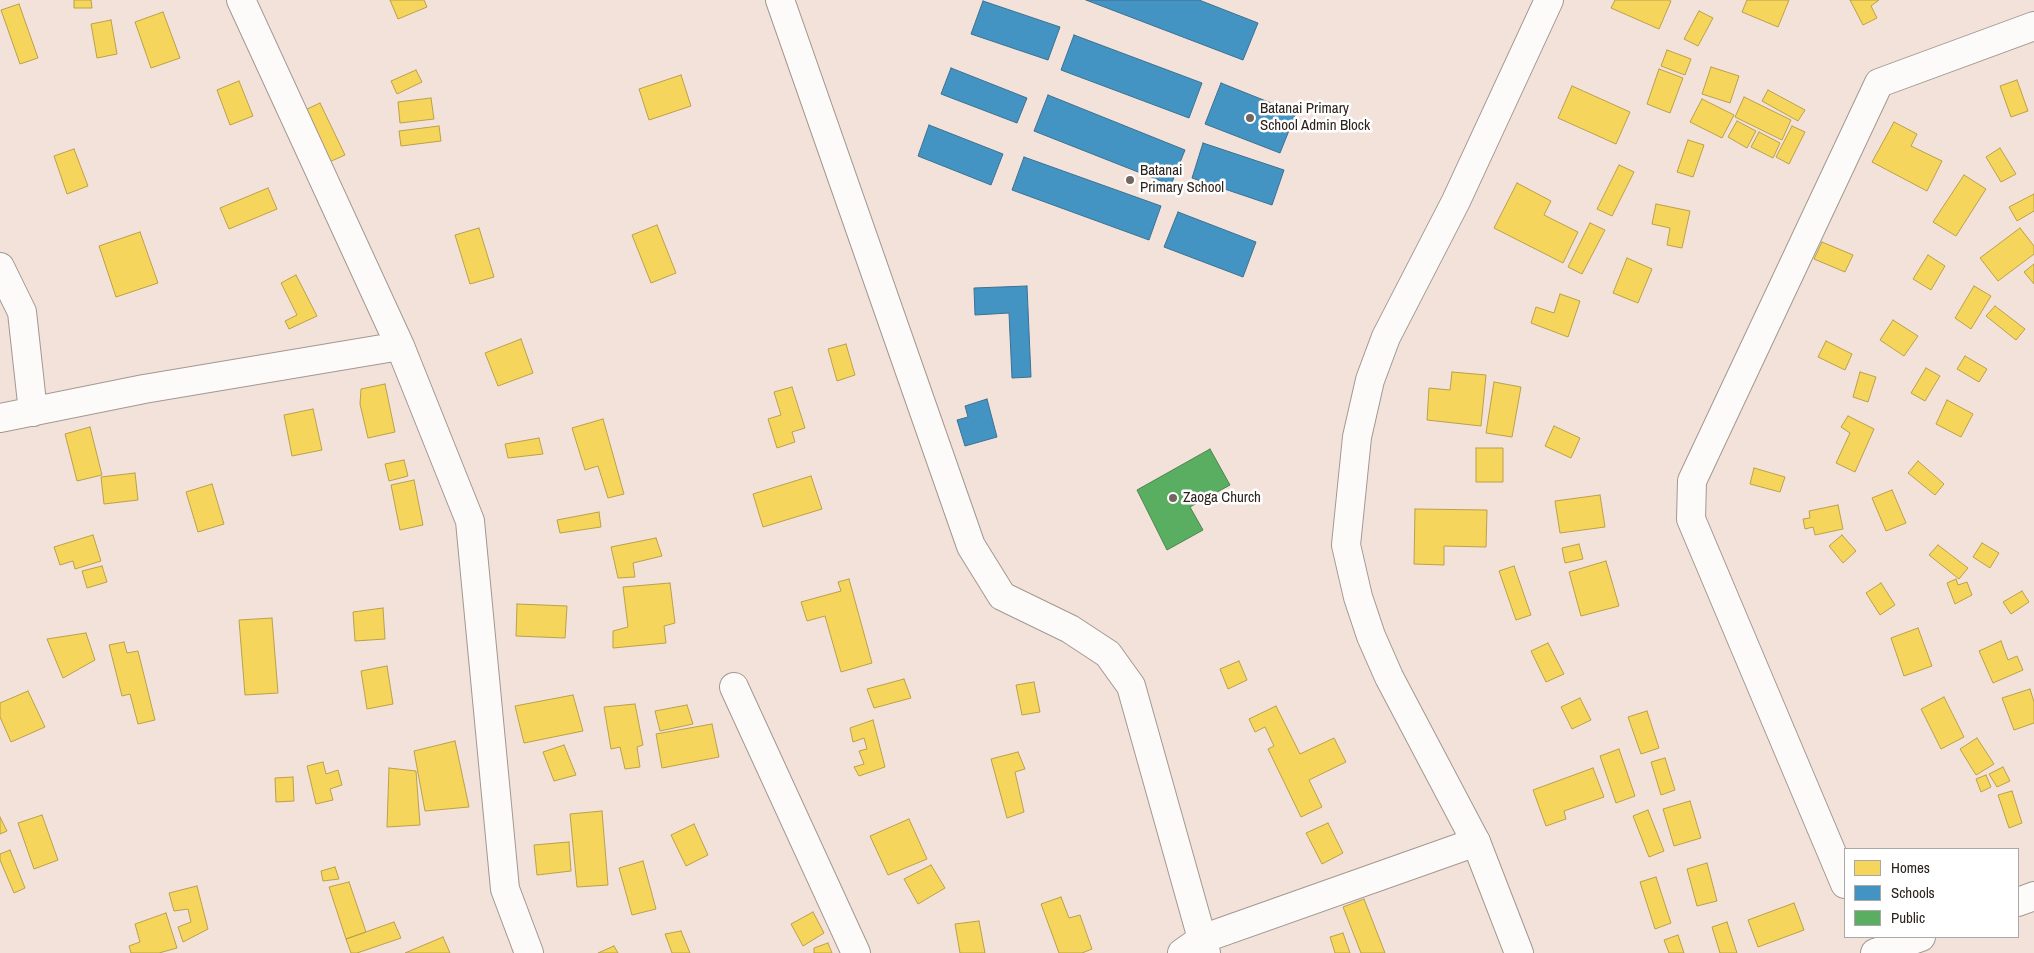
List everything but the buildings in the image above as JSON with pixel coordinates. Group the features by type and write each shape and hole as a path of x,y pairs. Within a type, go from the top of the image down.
{"street":[{"path":"242,0 400,346 470,520 505,889 529,953"},
{"path":"780,0 971,546 1002,596 1070,629 1108,654 1131,686 1197,948 1476,842"},
{"path":"1519,953 1476,842 1389,677 1371,636 1358,597 1346,545 1357,437 1370,380 1386,337 1456,201 1549,0"},
{"path":"1844,882 1691,519 1692,481 1879,83 2034,26"},
{"path":"0,267 22,312 33,412"},
{"path":"0,418 144,389 400,346"},
{"path":"734,687 856,953"},
{"path":"2019,902 2034,896"},
{"path":"1868,938 1875,953 1918,938"}],"place":[{"name":"Batanai Primary School Admin Block","path":"1250,118"},
{"name":"Batanai Primary School","path":"1130,180"},
{"name":"Zaoga Church","path":"1173,498"}]}
